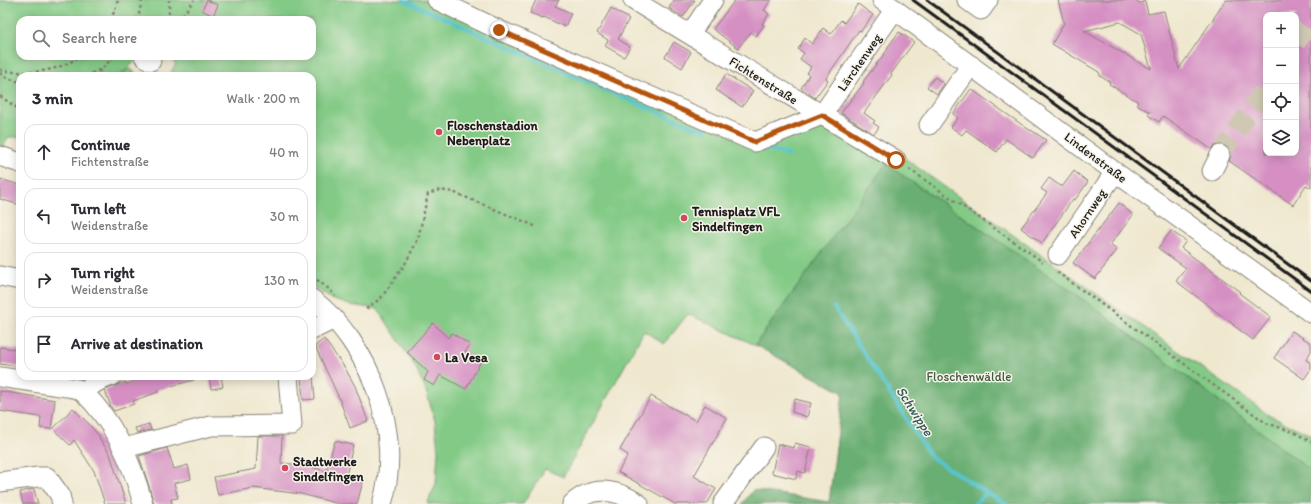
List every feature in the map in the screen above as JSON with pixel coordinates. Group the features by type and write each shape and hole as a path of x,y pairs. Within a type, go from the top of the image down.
{"street":[{"path":"437,0 499,30 755,142 822,115"},
{"name":"Fichtenstraße","path":"633,0 896,160"},
{"path":"690,34 713,0"},
{"path":"967,0 981,10 988,0"},
{"name":"Lärchenweg","path":"822,115 889,5"},
{"name":"Lindenstraße","path":"889,5 1115,172 1311,313"},
{"path":"929,125 971,65"},
{"path":"0,156 16,162"},
{"name":"Ahornweg","path":"1052,263 1115,172"},
{"path":"0,276 16,279"},
{"path":"316,303 334,319 355,346 368,369 377,392 383,413 389,454 386,494 382,504"},
{"path":"316,328 334,319"},
{"path":"0,377 16,379"},
{"path":"20,380 78,389 96,404 124,448 131,464 143,504"},
{"path":"84,393 89,386 100,380"},
{"path":"124,448 211,426 292,425 288,380"},
{"path":"723,504 764,446"},
{"path":"0,482 47,477 60,496 62,504"},
{"path":"572,504 580,497 594,491 612,491 639,504"}],"path":[{"path":"112,16 118,0"},
{"path":"138,16 142,0"},
{"path":"169,0 169,16"},
{"path":"182,16 194,0"},
{"path":"33,72 55,68 72,60"},
{"path":"98,72 110,60"},
{"path":"94,72 103,68"},
{"path":"0,72 16,73"},
{"path":"0,72 16,80"},
{"path":"0,96 16,107"},
{"path":"896,160 1052,263 1266,423 1294,432 1311,442"},
{"path":"366,309 381,298 405,264 418,239 428,194 440,190 453,192 535,226"}],"green space":[{"path":"0,0 429,0 753,145 823,120 889,147 1270,416 1311,435 1311,471 1077,295 886,165 755,345 688,314 664,344 644,331 563,477 545,469 523,504 427,504 436,484 438,451 435,421 426,391 415,366 378,309 350,305 333,300 316,289 316,72 171,72 176,63 171,60 316,60 316,16 16,16 16,60 135,60 129,67 134,72 125,72 128,69 124,72 16,72 16,137 8,137 3,148 0,147"},
{"name":"Floschenwäldle","path":"886,164 1077,295 1311,471 1311,504 742,504 753,490 829,502 843,393 755,345"}],"building":[{"path":"207,0 218,5 213,16 202,10"},
{"path":"536,0 559,0 555,6 571,13 565,27 544,17 543,18 530,13"},
{"path":"674,0 695,0 683,17 669,8"},
{"path":"735,0 771,0 764,10 769,14 762,24 764,25 756,36 751,32 738,48 713,29"},
{"path":"1058,0 1135,0 1140,3 1145,1 1148,14 1164,11 1179,69 1226,0 1311,0 1311,188 1306,185 1293,205 1229,161 1231,154 1225,145 1219,144 1211,149 1163,116 1159,122 1148,115 1150,112 1138,105 1137,101 1109,84 1110,82 1100,76 1099,72 1052,44 1064,23","holes":["1120,22 1141,34 1151,69 1084,31"]},
{"path":"858,4 873,15 861,31 859,30 826,78 828,80 815,98 801,88 809,75 807,73 811,67 800,59 804,53 798,49 805,38 812,44 823,28 831,34 841,20 844,23"},
{"path":"611,8 629,19 618,39 630,47 624,57 605,46 608,40 597,33"},
{"path":"899,32 914,42 864,113 875,121 873,123 879,127 874,134 841,113 864,83 863,82"},
{"path":"674,42 691,52 682,68 665,57"},
{"path":"726,74 753,91 742,107 716,90"},
{"path":"935,77 944,84 937,94 927,87"},
{"path":"971,89 1046,140 1033,158 1006,139 997,152 966,130 962,135 951,127 958,118 953,114"},
{"path":"1074,171 1088,182 1075,200 1073,199 1042,243 1021,228 1047,193 1041,189 1049,178 1062,187"},
{"path":"0,179 16,184 16,204 0,199"},
{"path":"1119,203 1133,215 1110,245 1117,250 1095,279 1073,263"},
{"path":"1171,231 1186,241 1181,248 1271,317 1253,340 1176,281 1186,268 1158,248"},
{"name":"La Vesa","path":"433,323 448,338 452,333 470,345 465,352 481,361 466,389 440,375 434,386 424,380 428,372 407,352"},
{"path":"1292,331 1311,343 1311,351 1306,360 1311,363 1311,369 1304,379 1274,358"},
{"path":"324,339 345,368 355,386 368,421 350,428 339,398 316,345"},
{"path":"0,347 16,349 16,366 0,364"},
{"path":"136,380 194,380 157,390 158,392 133,401 134,404 114,411 105,390 125,382 126,384"},
{"path":"210,380 222,380 223,387 211,389"},
{"path":"301,380 313,380 315,399 303,400"},
{"path":"0,391 55,400 51,429 40,428 41,417 0,411"},
{"path":"651,396 696,421 705,405 727,418 694,476 716,489 707,504 675,504 618,472 628,455 620,450"},
{"path":"795,399 811,403 807,417 792,412"},
{"path":"73,408 100,437 99,438 110,454 126,504 105,504 94,471 74,440 70,445 53,429"},
{"path":"149,424 151,430 137,433 135,428"},
{"name":"Stadtwerke Sindelfingen","path":"258,436 282,436 281,463 303,465 326,471 335,441 353,445 346,476 363,481 357,504 339,504 301,494 253,488 218,495 214,477 256,469"},
{"path":"795,443 811,447 805,473 798,471 796,479 772,473 778,444 794,448"},
{"path":"167,448 174,469 188,465 191,479 174,483 178,498 171,499 172,504 154,504 139,456"},
{"path":"34,489 38,504 23,504 20,492"}],"waterway":[{"name":"Schwippe","path":"404,0 603,89 694,127 706,130"},
{"name":"Schwippe","path":"761,147 789,155"},
{"name":"Schwippe","path":"834,307 931,457 987,493 974,504"},
{"path":"987,493 1006,504"}],"tunnel":[{"path":"1299,38 1311,20"},
{"path":"1220,155 1263,91"}],"railway":[{"path":"913,0 1311,291"},
{"path":"927,0 1311,281"}],"place":[{"name":"Floschenstadion Nebenplatz","path":"439,132"},
{"name":"Tennisplatz VFL Sindelfingen","path":"684,218"},
{"name":"La Vesa","path":"437,357"},
{"name":"Stadtwerke Sindelfingen","path":"285,468"}],"route":[{"path":"499,30 755,142 822,115 896,160"}]}
